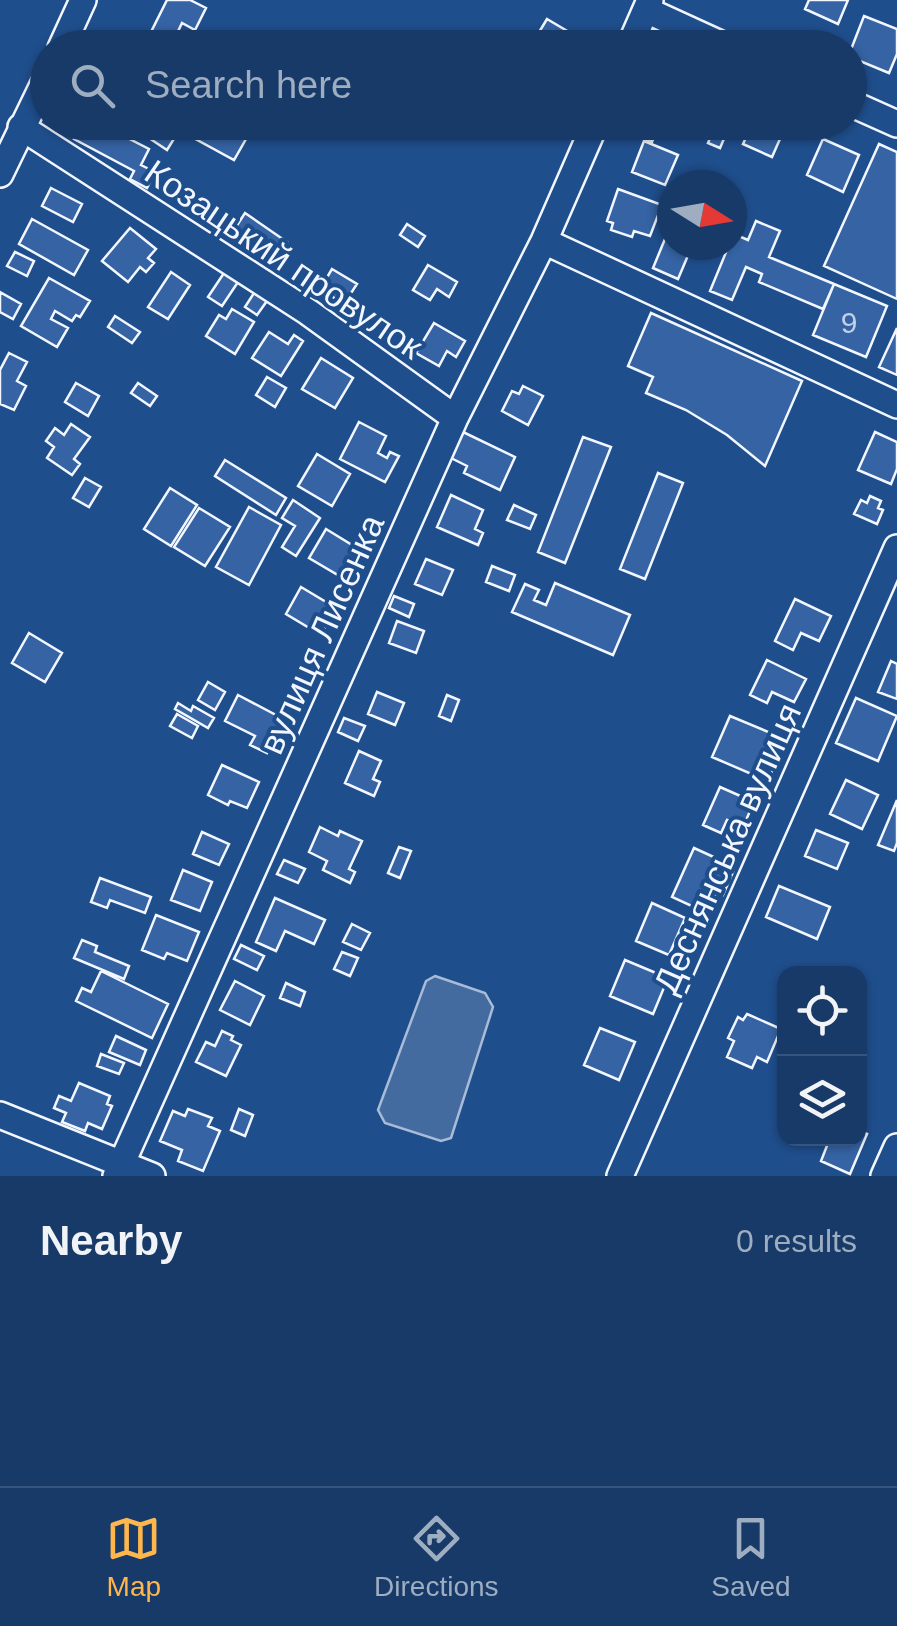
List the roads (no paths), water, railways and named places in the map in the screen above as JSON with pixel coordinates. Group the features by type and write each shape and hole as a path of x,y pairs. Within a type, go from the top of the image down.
{"street":[{"path":"69,30 83,0"},
{"path":"637,30 648,5 695,30"},
{"path":"0,174 30,110"},
{"path":"867,111 897,124"},
{"name":"Козацький провулок","path":"21,128 30,134"},
{"name":"Козацький провулок","path":"40,140 308,312 455,418"},
{"name":"вулиця Лисенка","path":"118,1170 455,418 544,240 588,140"},
{"path":"544,240 897,405"},
{"name":"Деснянська вулиця","path":"620,1176 897,548"},
{"path":"0,1115 118,1170 152,1176"},
{"path":"884,1176 897,1147"}],"water":[{"path":"435,976 485,993 493,1007 451,1138 441,1141 385,1123 378,1110 426,981"}]}
